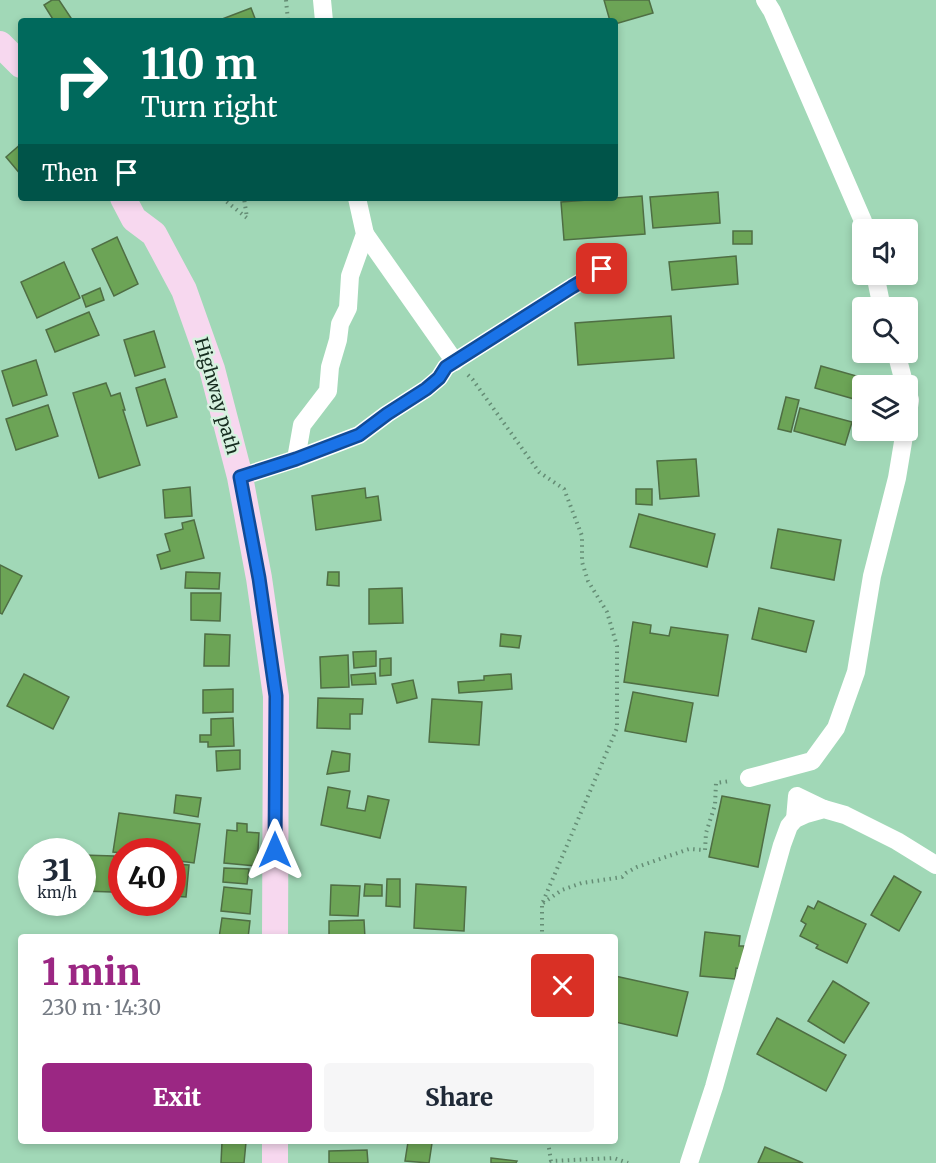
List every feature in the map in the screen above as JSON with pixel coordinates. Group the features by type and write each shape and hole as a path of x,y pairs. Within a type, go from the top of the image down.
{"street":[{"path":"322,0 324,18"},
{"path":"765,0 772,11 863,219"},
{"path":"0,44 18,62"},
{"name":"Highway path","path":"125,201 134,219 154,234 184,291 212,369 240,477 259,578 276,696 275,934"},
{"path":"358,201 365,234 454,362"},
{"path":"296,459 302,425 328,391 330,367 340,324 348,308 350,276 365,234"},
{"path":"240,477 359,435 426,389 439,378 446,367 617,261"},
{"path":"749,778 812,761 836,728 856,672 872,576 897,478 903,441"},
{"path":"689,1163 714,1087 782,845 789,826 795,819 797,796 824,809 845,815 887,836 936,865"},
{"path":"274,1163 275,1144"}],"path":[{"path":"286,0 288,18"},
{"path":"226,201 247,218 244,201"},
{"path":"454,362 473,380 539,472 564,489 582,536 582,562 588,581 607,612 617,646 617,728 542,904 542,934"},
{"path":"542,904 562,890 582,883 622,878 637,867 689,849 705,850 706,833 715,805 716,783 749,778"},
{"path":"548,1144 551,1161 614,1158 628,1163"}],"building":[{"path":"52,0 59,0 71,18 52,18 44,5"},
{"path":"604,0 649,0 653,13 618,23 618,18 609,18"},
{"path":"251,8 255,18 225,18"},
{"path":"18,147 18,171 6,157"},
{"path":"718,192 720,223 653,228 650,197"},
{"path":"642,196 645,234 564,240 561,202 618,201 618,198"},
{"path":"733,231 752,231 752,244 733,244"},
{"path":"117,237 138,284 114,296 92,249"},
{"path":"736,256 738,284 672,290 669,262"},
{"path":"64,262 80,298 37,318 21,282"},
{"path":"100,288 104,300 86,307 82,296"},
{"path":"89,312 99,335 55,352 46,330"},
{"path":"671,316 674,358 578,365 575,323"},
{"path":"154,331 165,367 135,376 124,340"},
{"path":"36,360 47,395 13,406 2,371"},
{"path":"821,366 853,375 852,398 815,388"},
{"path":"165,379 177,417 147,426 136,388"},
{"path":"106,383 111,396 120,393 140,465 99,478 73,393"},
{"path":"786,397 799,400 791,432 778,429"},
{"path":"48,405 58,436 16,450 6,419"},
{"path":"800,408 852,422 845,445 794,431"},
{"path":"696,459 699,496 660,499 657,461"},
{"path":"190,487 192,516 165,518 163,490"},
{"path":"365,488 366,498 378,496 381,520 316,530 312,496"},
{"path":"636,489 652,489 652,505 636,504"},
{"path":"639,514 715,534 707,567 630,547"},
{"path":"194,520 204,558 161,569 157,555 170,551 165,534 183,529 182,523"},
{"path":"778,529 841,540 834,580 771,568"},
{"path":"0,565 22,576 2,614 0,613"},
{"path":"186,572 220,573 219,589 185,588"},
{"path":"328,572 339,572 339,586 327,585"},
{"path":"402,588 403,623 369,624 369,589"},
{"path":"191,593 221,593 220,621 191,620"},
{"path":"759,608 814,621 806,652 752,639"},
{"path":"633,622 651,625 650,633 669,636 671,627 728,635 718,696 624,682"},
{"path":"205,634 230,635 229,666 204,666"},
{"path":"501,634 521,636 519,648 500,646"},
{"path":"376,651 376,666 354,668 353,652"},
{"path":"348,655 349,687 321,688 320,657"},
{"path":"391,658 391,675 380,676 380,659"},
{"path":"375,673 376,684 352,685 351,675"},
{"path":"24,674 69,697 53,729 7,706"},
{"path":"511,674 512,689 459,693 458,682 484,680 484,676"},
{"path":"413,680 417,698 397,703 392,684"},
{"path":"233,689 233,712 203,713 203,690"},
{"path":"633,692 693,703 686,742 625,731"},
{"path":"318,698 363,699 362,714 350,714 350,729 317,728"},
{"path":"432,699 482,702 479,745 429,742"},
{"path":"233,718 234,746 208,747 208,742 200,742 200,735 211,735 211,719"},
{"path":"240,750 240,769 217,771 216,751"},
{"path":"332,751 350,754 349,771 327,774"},
{"path":"328,787 350,791 347,808 365,811 368,796 389,800 380,838 321,825"},
{"path":"176,795 201,798 198,817 174,813"},
{"path":"722,796 770,805 758,867 709,857"},
{"path":"119,813 200,824 194,863 186,862 186,838 115,838"},
{"path":"237,823 247,824 247,832 259,833 257,866 224,863 227,830 237,831"},
{"path":"96,855 108,856 108,892 96,891"},
{"path":"186,865 189,865 186,897"},
{"path":"224,868 249,869 247,884 223,882"},
{"path":"894,876 921,892 899,931 871,915"},
{"path":"387,879 400,879 400,907 386,906"},
{"path":"365,884 382,885 382,896 364,896"},
{"path":"416,884 466,887 464,931 414,928"},
{"path":"331,885 360,886 358,916 330,915"},
{"path":"224,887 252,890 250,914 221,911"},
{"path":"818,901 866,924 847,963 816,948 818,945 800,936 806,924 801,921 808,906 814,909"},
{"path":"222,918 250,921 248,934 220,934"},
{"path":"364,920 365,934 329,934 329,921"},
{"path":"705,932 740,936 739,946 744,946 742,969 736,968 735,979 700,976"},
{"path":"618,977 688,992 677,1036 618,1023"},
{"path":"833,981 869,1003 844,1043 808,1021"},
{"path":"777,1018 846,1055 826,1091 757,1054"},
{"path":"222,1144 246,1144 244,1163 221,1163"},
{"path":"408,1144 432,1144 429,1163 405,1161"},
{"path":"765,1147 803,1163 758,1163"},
{"path":"367,1150 368,1163 329,1163 329,1151"},
{"path":"491,1158 517,1161 516,1163 491,1163"}],"route":[{"path":"275,850 276,696 259,578 240,477 359,435 426,389 439,378 446,367 602,269"}]}
